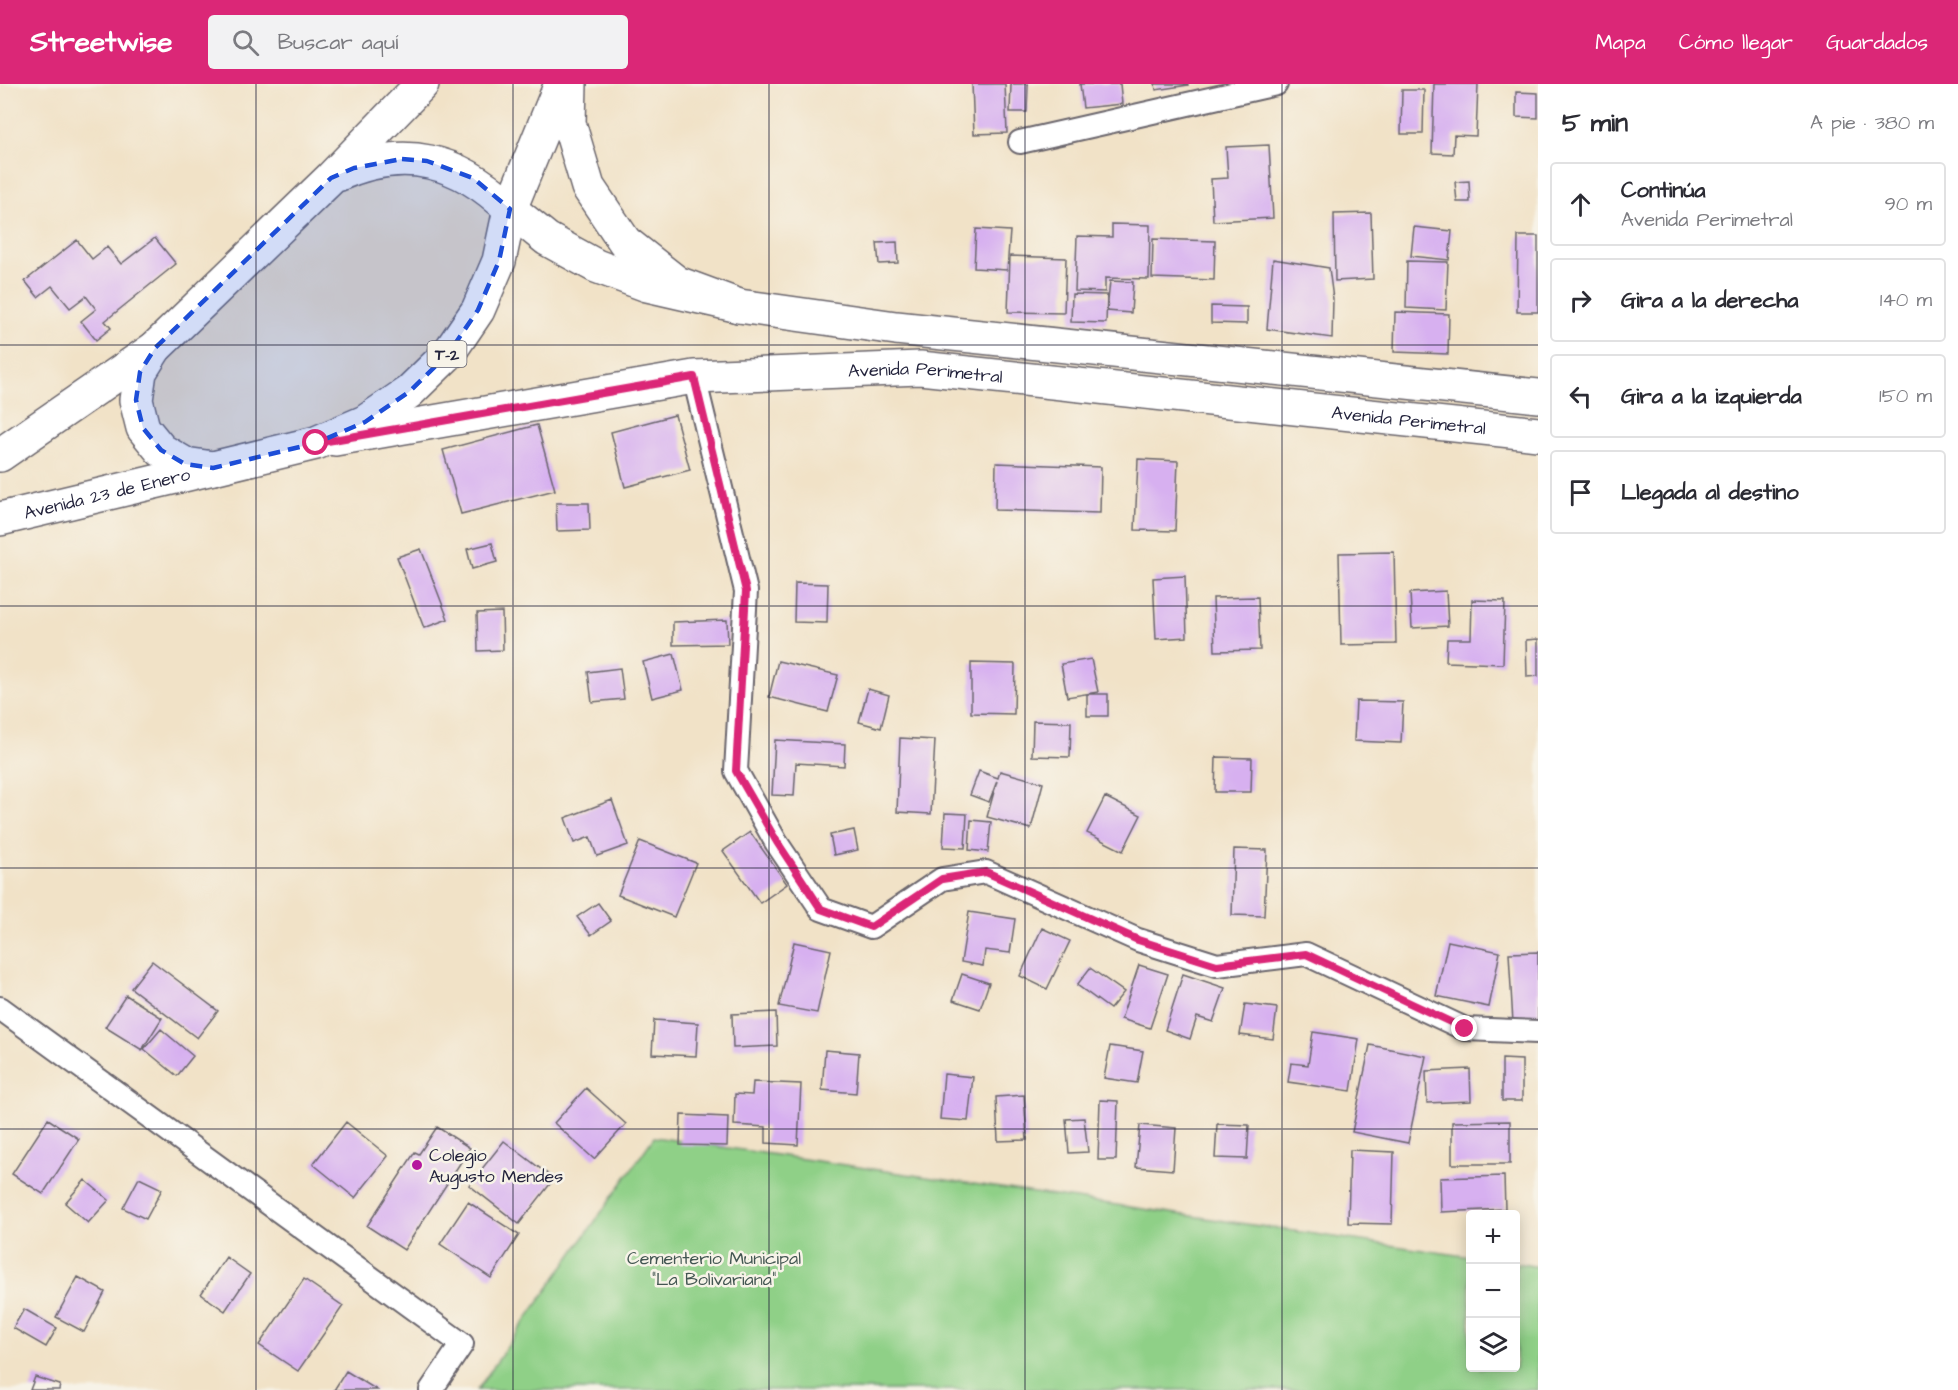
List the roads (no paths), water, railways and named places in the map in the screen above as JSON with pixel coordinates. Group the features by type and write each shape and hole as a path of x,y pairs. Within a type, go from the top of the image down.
{"main road":[{"name":"T-2","path":"0,455 155,348 331,178 422,84"},
{"name":"T-2","path":"155,348 140,372 137,391 136,400 143,428 160,450 185,464 213,468 316,443 365,422 410,392 448,354 478,310 499,261 510,209 561,84"},
{"path":"570,84 569,123 588,186 625,242 677,282 739,306"},
{"name":"T-2","path":"331,178 354,168 378,162 402,159 427,161 473,178 493,192 510,209"},
{"name":"Avenida Perimetral","path":"510,209 547,239 596,266 647,285 739,306 908,329 1538,396"},
{"name":"Avenida Perimetral","path":"316,443 694,377 920,368 1538,434"},
{"name":"Avenida 23 de Enero","path":"0,519 213,468"}],"street":[{"path":"1020,142 1276,84"},
{"path":"694,377 746,591 736,771 777,842 821,909 871,927 942,879 986,872 1138,940 1217,965 1306,954 1465,1029 1538,1032"},
{"path":"0,1008 462,1344 431,1390"}],"place":[{"name":"Colegio Augusto Mendes","path":"417,1165"}],"park label":[{"name":"Cementerio Municipal \"La Bolivariana\"","path":"714,1268"}]}
